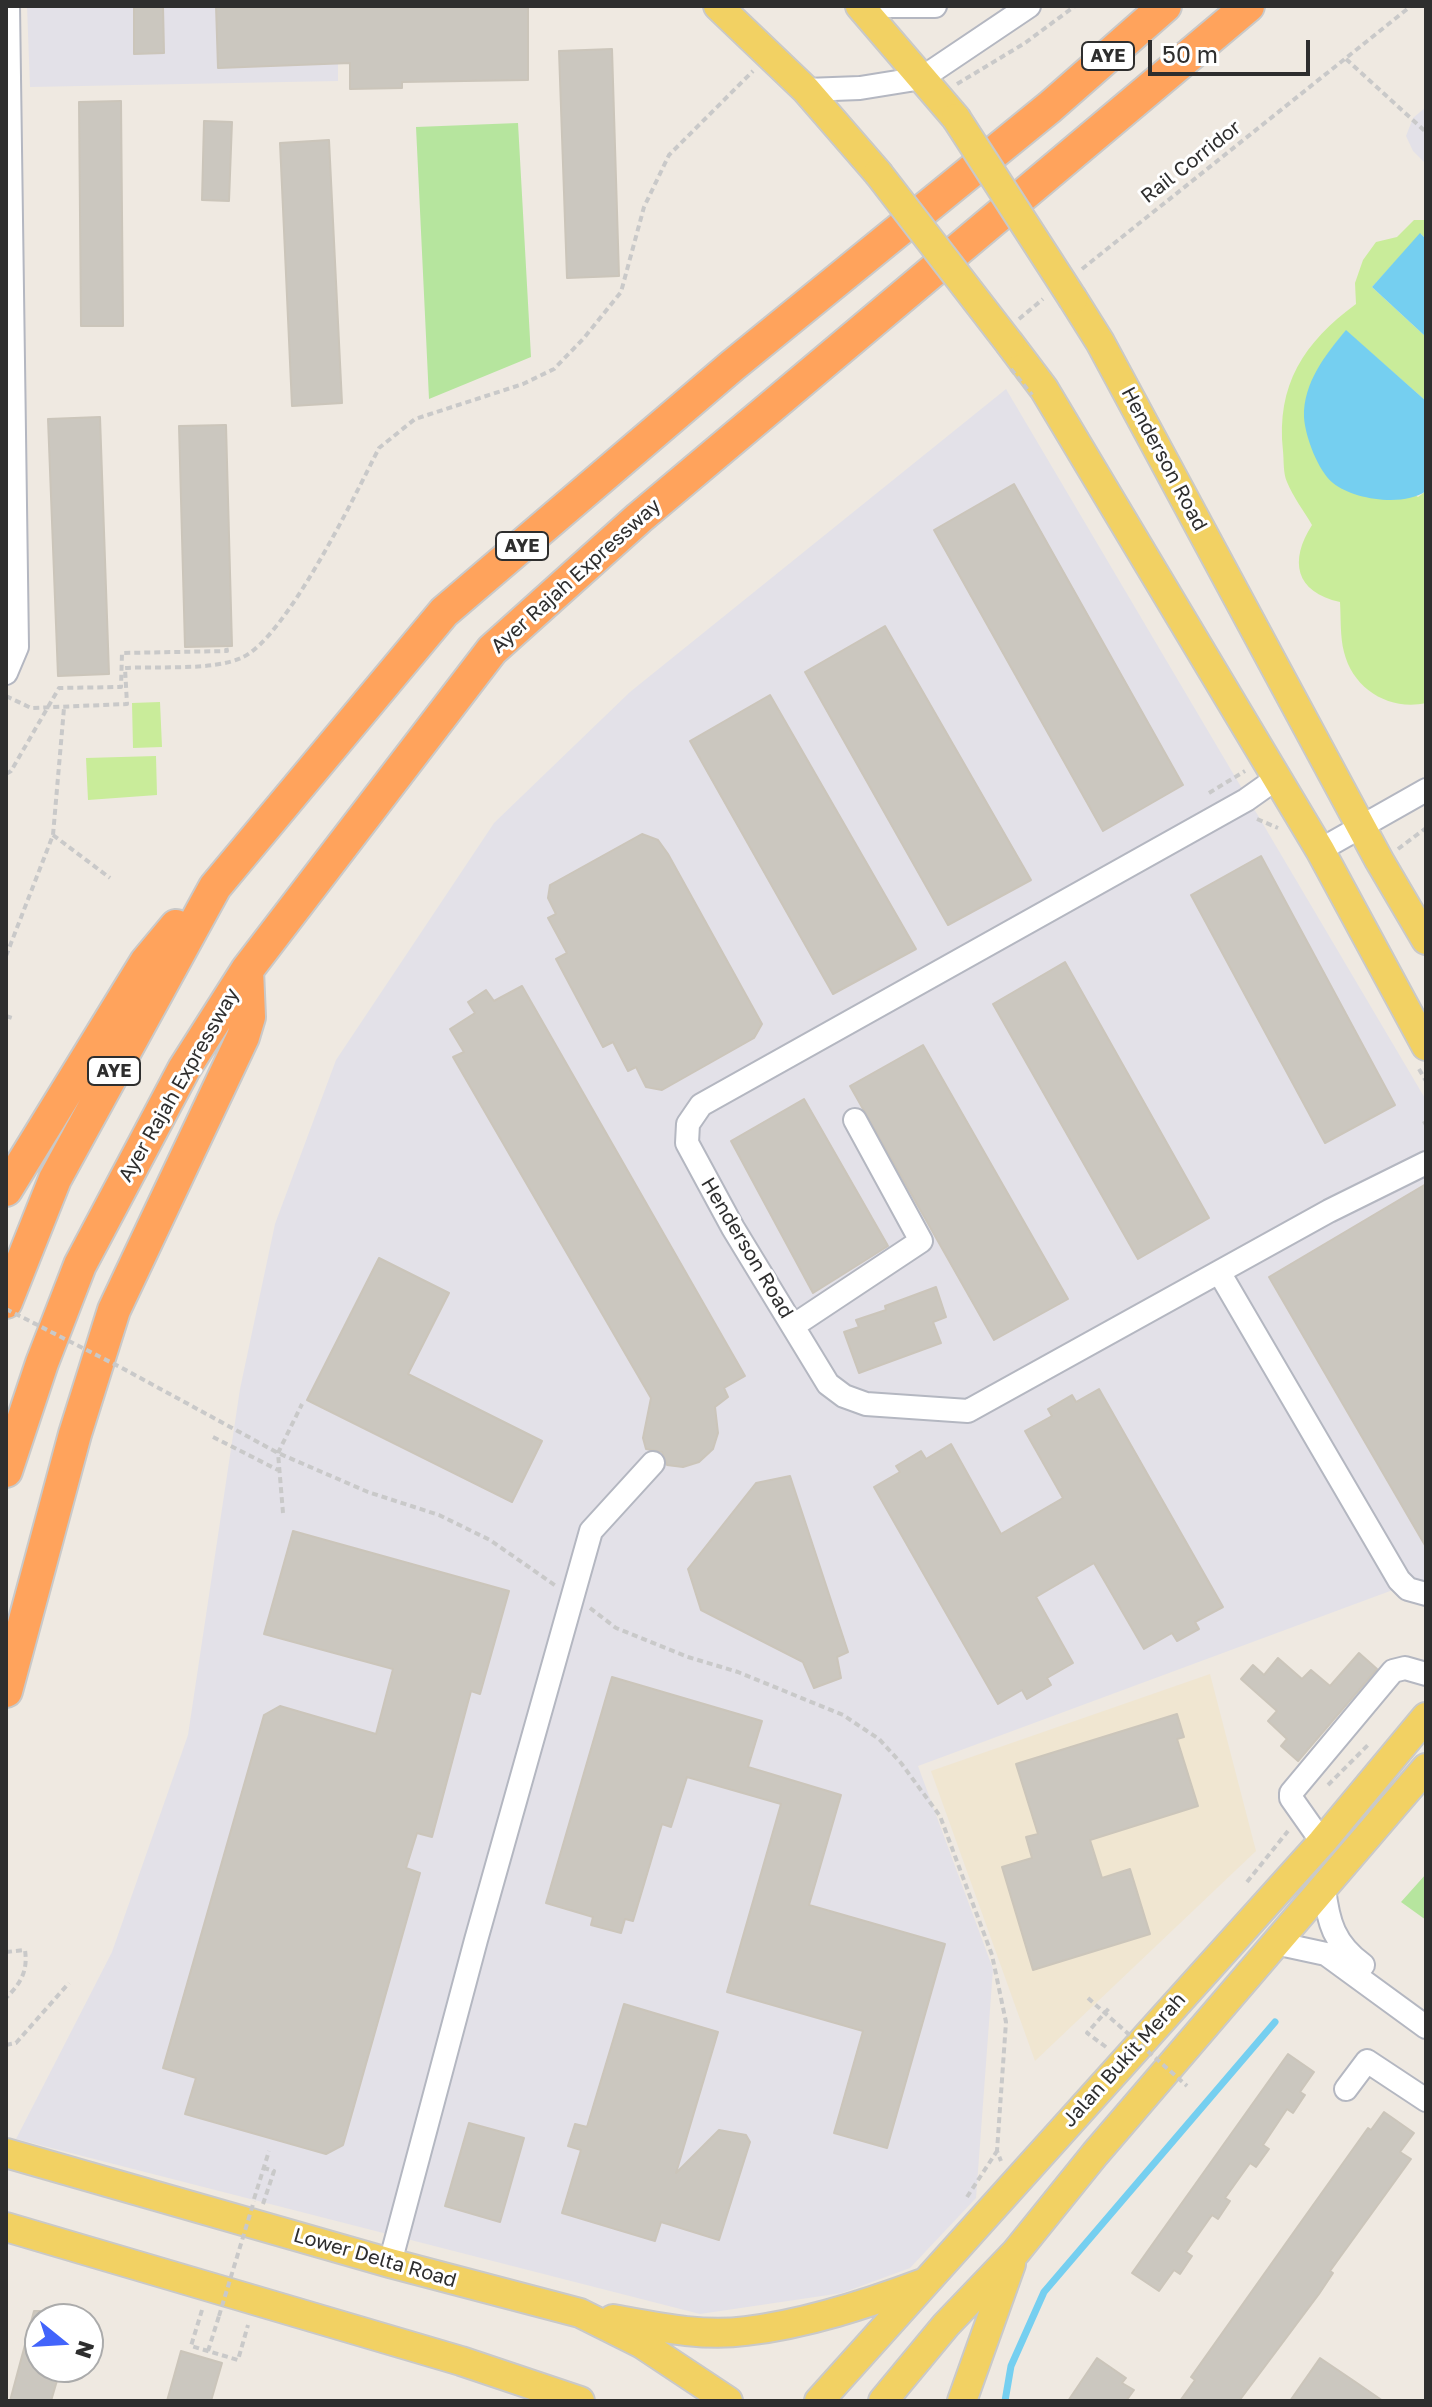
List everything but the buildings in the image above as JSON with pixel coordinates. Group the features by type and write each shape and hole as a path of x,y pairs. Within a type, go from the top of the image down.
{"highway":[{"name":"AYE","path":"6,1302 55,1179 215,887 444,612 732,366 1050,107 1165,6"},
{"name":"Ayer Rajah Expressway","path":"6,1471 80,1265 184,1069 247,970 492,650 639,518 1248,6"},
{"path":"6,1190 146,962 194,905 215,887"},
{"path":"6,1691 75,1434 114,1310 243,1037 249,1017 247,970"}],"main road":[{"path":"718,6 806,90 1012,333 1320,850 1426,1046"},
{"name":"Henderson Road","path":"860,6 956,118 1107,354 1426,940"},
{"name":"Jalan Bukit Merah","path":"819,2401 1322,1842 1426,1717"},
{"name":"Jalan Bukit Merah","path":"883,2401 946,2325 1016,2252 1426,1768"},
{"name":"Lower Delta Road","path":"18,2156 390,2263 580,2313 642,2344 728,2401"},
{"path":"6,2227 567,2398"},
{"path":"962,2401 1016,2252"},
{"path":"580,2313 684,2331 746,2331 865,2305 927,2281"}],"street":[{"path":"6,673 17,647 8,6"},
{"path":"889,6 935,6"},
{"path":"806,90 860,88 922,78 1029,6"},
{"name":"Henderson Road","path":"1277,778 1223,813 701,1105 688,1124 687,1143 733,1228 828,1384 844,1396 866,1404 968,1411 1219,1272 1426,1163"},
{"path":"1320,850 1426,790"},
{"path":"793,1326 921,1241 855,1120"},
{"path":"1219,1272 1399,1580 1408,1589 1426,1594"},
{"path":"390,2263 591,1531 653,1463"},
{"path":"1322,1842 1291,1793 1393,1671 1405,1668 1426,1674"},
{"path":"1324,1888 1328,1921 1336,1940 1349,1955 1426,2013"},
{"path":"1275,1943 1326,1954 1426,2027"},
{"path":"1346,2089 1367,2061 1426,2100"}],"path":[{"path":"948,90 1025,43 1075,6"},
{"name":"Rail Corridor","path":"1012,333 1411,6"},
{"path":"1346,59 1426,132"},
{"path":"6,696 31,708 127,704 125,668 229,662 261,646 284,618 379,448 395,432 415,419 523,384 554,369 605,314 621,292 631,266 644,207 669,155 759,66"},
{"path":"6,774 11,771 59,688 121,687 122,653 227,651 226,646"},
{"path":"6,956 53,835 64,708"},
{"path":"1393,852 1426,828"},
{"path":"53,835 110,878"},
{"path":"6,1016 15,1019"},
{"path":"6,1309 278,1453 368,1492 439,1515 490,1540 616,1628 688,1657 738,1672 843,1715 879,1739 940,1816 992,1955 1006,2022 997,2151 1010,2188"},
{"path":"283,1513 278,1453 302,1404"},
{"path":"213,1437 279,1470"},
{"path":"1247,1882 1302,1813 1374,1738"},
{"path":"6,1952 25,1950 27,1964 19,1985 6,1998"},
{"path":"6,2045 16,2043 69,1983"},
{"path":"1088,1998 1187,2086"},
{"path":"1110,2007 1087,2033 1123,2061"},
{"path":"208,2351 269,2151"},
{"path":"260,2212 274,2171 264,2168"},
{"path":"203,2304 191,2346 238,2360 250,2319"}],"shaded area":[{"path":"27,6 338,6 338,81 30,87"},
{"path":"1426,107 1426,164 1413,151 1406,136 1413,118"},
{"path":"1006,389 1426,1100 1426,1598 1409,1584 918,1766 993,1969 976,2198 910,2268 842,2293 700,2314 16,2139 112,1952 188,1735 240,1389 275,1224 336,1060 494,823 630,692"},
{"path":"1210,1674 1256,1851 1035,2061 931,1771"}],"green space":[{"path":"518,123 531,357 429,399 416,127"},
{"path":"1414,220 1426,220 1426,239 1421,234 1372,287 1426,337 1426,401 1346,331 1319,371 1304,417 1418,497 1426,491 1426,703 1412,705 1386,700 1364,687 1355,677 1343,646 1340,602 1313,591 1300,573 1300,551 1312,525 1286,478 1282,427 1289,386 1297,367 1322,334 1356,304 1355,283 1363,260 1376,242 1397,237"},
{"path":"160,702 162,747 133,748 132,703"},
{"path":"156,756 157,795 88,800 86,758"},
{"path":"1426,1874 1426,1920 1401,1902"}],"water":[{"path":"1420,233 1426,239 1426,337 1372,287"},
{"path":"1346,330 1426,401 1426,491 1417,496 1392,500 1353,494 1327,477 1313,453 1304,417 1307,392 1324,359"}],"waterway":[{"path":"1005,2401 1011,2366 1044,2292 1275,2022"}]}
